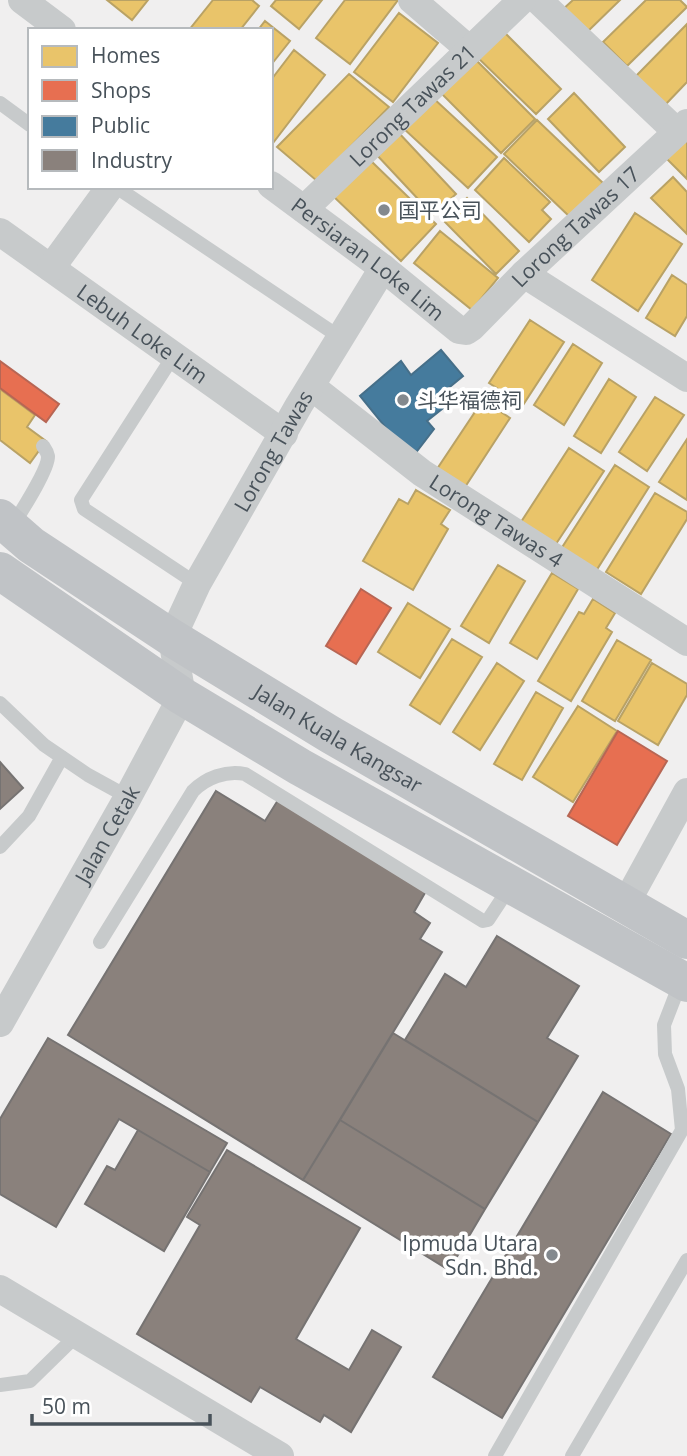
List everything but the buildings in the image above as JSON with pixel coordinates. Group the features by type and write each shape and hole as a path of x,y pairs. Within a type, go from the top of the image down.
{"highway":[{"name":"Jalan Kuala Kangsar","path":"6,523 31,545 172,638 331,735 687,940"},
{"name":"Jalan Kuala Kangsar","path":"0,571 182,696 300,767 684,981"}],"street":[{"path":"22,0 59,28"},
{"path":"412,0 470,50"},
{"name":"Lorong Tawas 21","path":"304,209 522,0"},
{"path":"538,0 682,128"},
{"name":"Lorong Tawas 17","path":"466,331 682,128"},
{"name":"Persiaran Loke Lim","path":"273,186 383,268 459,330 466,331"},
{"path":"51,268 109,189"},
{"name":"Lebuh Loke Lim","path":"0,232 284,434"},
{"name":"Lorong Tawas","path":"172,638 197,584 383,268"},
{"path":"524,274 687,378"},
{"name":"Lorong Tawas 4","path":"312,387 422,474 687,642"},
{"path":"172,638 182,696"},
{"name":"Jalan Cetak","path":"0,1023 182,696"},
{"path":"625,905 687,792"},
{"path":"0,1289 280,1456"}],"lane":[{"path":"0,103 28,124"},
{"path":"120,189 341,338"},
{"path":"174,355 81,500 84,509 197,584"},
{"path":"6,523 30,499 48,460 43,446"},
{"path":"0,703 44,745 88,775 128,797"},
{"path":"0,847 29,816 62,757"},
{"path":"100,942 193,791 207,780 228,773 245,774 483,921 492,915 512,884"},
{"path":"495,1456 682,1130 678,1088 665,1054 664,1025 684,981"},
{"path":"572,1456 687,1260"},
{"path":"0,1385 30,1381 77,1335"}],"place":[{"name":"国平公司","path":"384,210"},
{"name":"斗华福德祠","path":"403,400"},
{"name":"Ipmuda Utara Sdn. Bhd.","path":"552,1255"}]}
